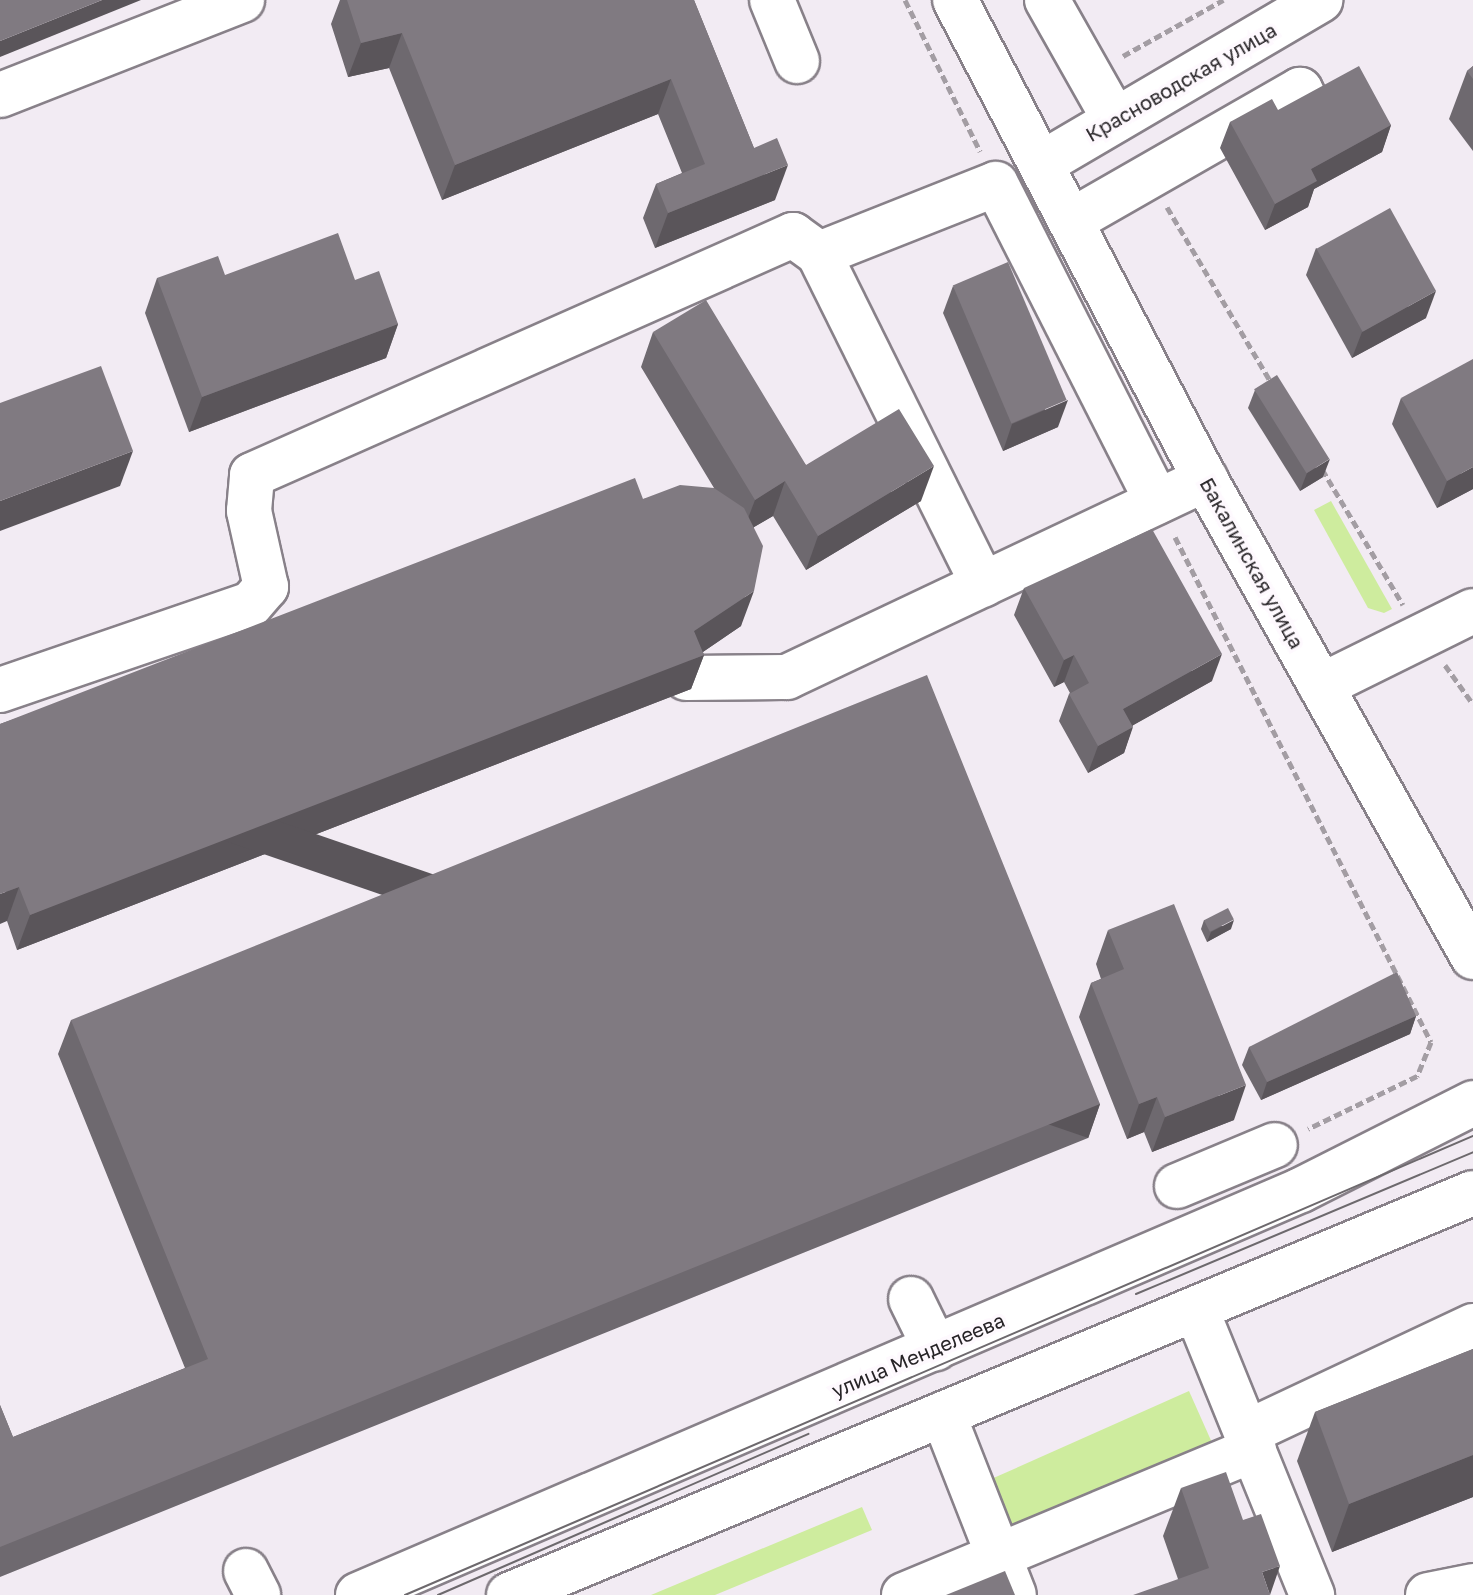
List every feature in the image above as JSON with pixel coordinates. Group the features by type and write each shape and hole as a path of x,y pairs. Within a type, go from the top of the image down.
{"main road":[{"path":"0,95 242,0"},
{"path":"772,0 797,61"},
{"name":"Бакалинская улица","path":"955,0 1205,479 1473,957"},
{"path":"1047,0 1115,120"},
{"name":"Красноводская улица","path":"1041,164 1321,0"},
{"path":"1071,221 1300,90 1312,113"},
{"path":"819,254 996,184 1157,502"},
{"path":"0,690 251,604 266,587 249,511 252,475 760,246 793,235 819,254 983,585"},
{"path":"686,678 787,677 1205,479"},
{"path":"1321,686 1473,611"},
{"name":"улица Менделеева","path":"358,1595 1301,1190 1473,1103"},
{"path":"1177,1186 1275,1145"},
{"path":"509,1595 1473,1193"},
{"path":"911,1299 935,1348"},
{"path":"1196,1309 1312,1595"},
{"path":"904,1595 1251,1440 1473,1326"},
{"path":"943,1414 1014,1595"},
{"path":"1428,1595 1473,1586"}],"path":[{"path":"905,0 996,184"},
{"path":"1090,75 1223,0"},
{"path":"1150,178 1278,394"},
{"path":"1318,461 1422,636"},
{"path":"1157,502 1431,1042 1417,1076 1275,1145"}],"green space":[{"path":"1331,501 1392,609 1384,613 1368,608 1314,510"},
{"path":"1189,1391 1217,1455 1017,1544 989,1480"},
{"path":"862,1507 872,1530 715,1595 651,1595"}],"building":[{"path":"0,0 102,0 0,41"},
{"path":"347,0 694,0 754,148 777,138 788,165 668,213 656,184 705,164 671,79 455,165 402,33 361,43"},
{"path":"1359,66 1391,125 1311,169 1317,181 1275,204 1230,122 1272,99 1278,110"},
{"path":"1390,208 1436,291 1363,332 1317,249"},
{"path":"338,233 355,280 379,271 398,324 202,397 157,278 218,256 225,275"},
{"path":"1008,262 1067,400 1011,424 953,285"},
{"path":"706,300 806,465 899,409 934,466 818,536 785,481 755,500 653,332"},
{"path":"1473,359 1473,467 1447,481 1401,398"},
{"path":"101,366 133,451 0,501 0,403"},
{"path":"1277,375 1329,459 1307,473 1254,389"},
{"path":"635,478 643,499 680,485 714,488 744,508 763,546 754,591 694,631 704,655 30,915 19,887 0,894 0,724"},
{"path":"1152,529 1222,654 1123,709 1133,727 1098,746 1069,694 1089,683 1074,655 1064,660 1024,588"},
{"path":"927,675 1100,1104 0,1547 0,1405 13,1437 208,1359 71,1020"},
{"path":"1174,904 1246,1085 1165,1117 1157,1097 1139,1104 1091,983 1124,969 1108,930"},
{"path":"1228,908 1234,920 1210,932 1204,920"},
{"path":"1397,972 1416,1016 1267,1082 1249,1047"},
{"path":"1473,1349 1473,1455 1349,1504 1315,1412"},
{"path":"1226,1472 1243,1520 1261,1514 1280,1566 1262,1572 1270,1595 1133,1595 1209,1568 1181,1488"},
{"path":"1005,1571 1015,1595 946,1595"}],"tram line":[{"path":"405,1595 1473,1136"},
{"path":"1136,1294 1473,1152"},
{"path":"438,1595 809,1434"}]}
